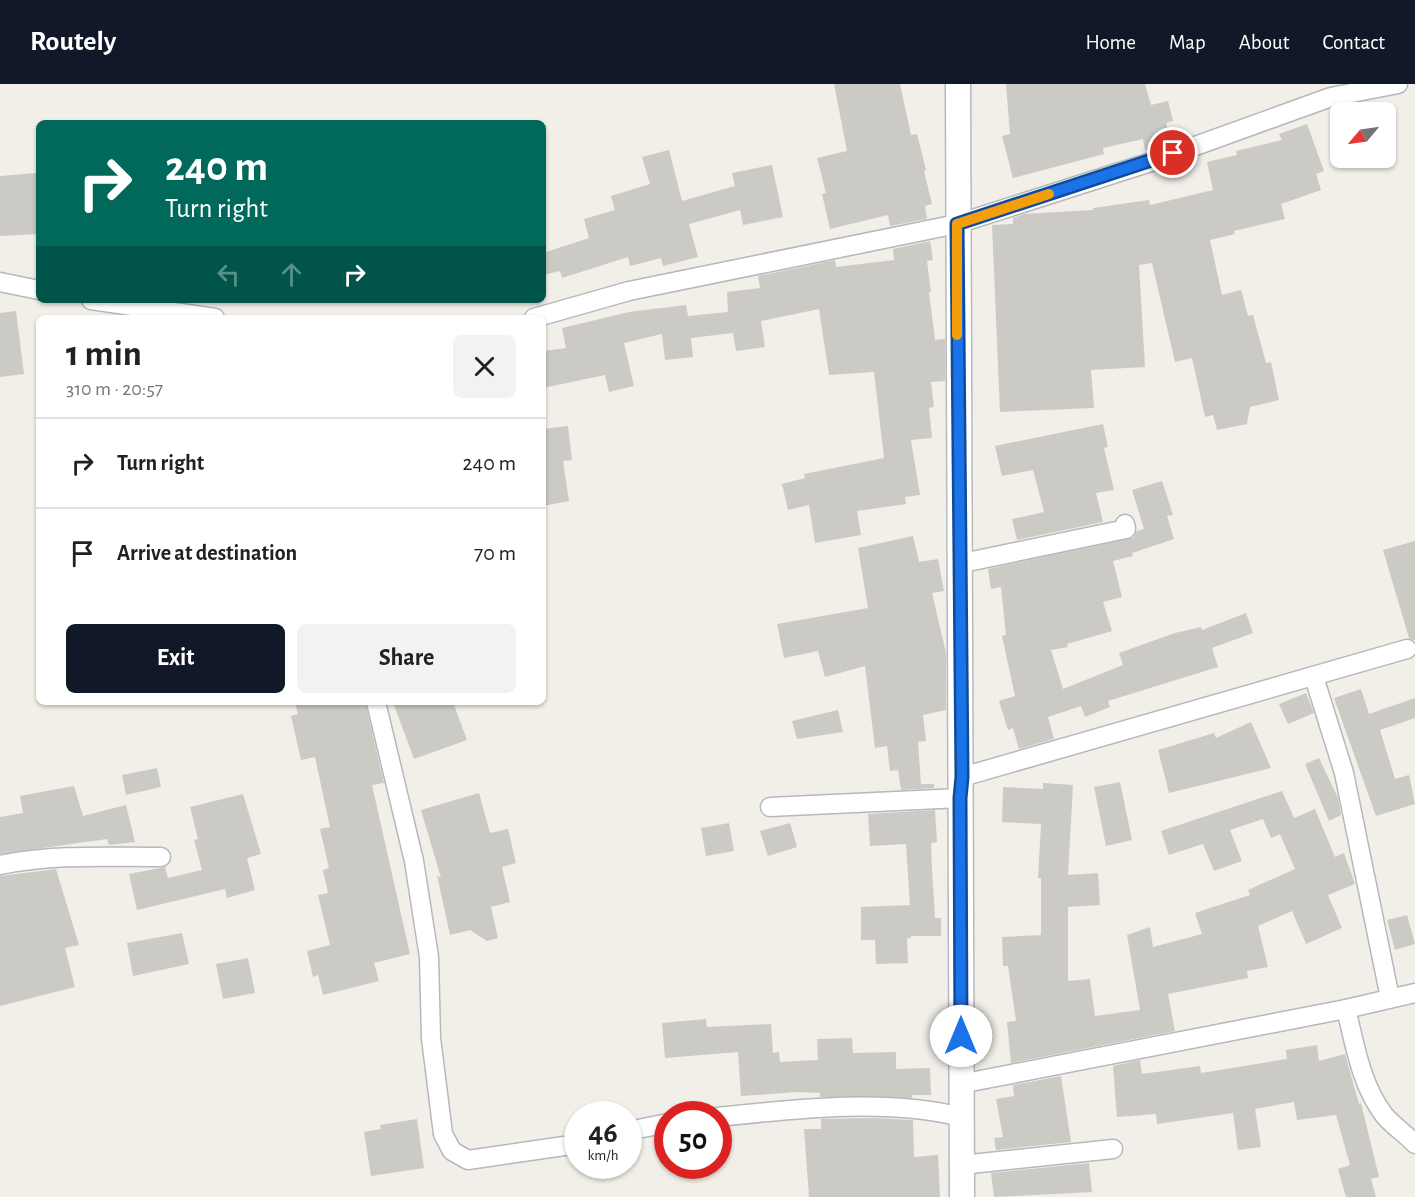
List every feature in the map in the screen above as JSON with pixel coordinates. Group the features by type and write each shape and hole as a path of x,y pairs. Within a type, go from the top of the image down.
{"main road":[{"path":"958,84 962,1197"}],"street":[{"path":"545,315 629,291 957,224 1151,162 1331,97 1398,84"},
{"path":"0,282 36,289"},
{"path":"112,303 194,315"},
{"path":"958,564 1126,529 1125,524"},
{"path":"770,807 961,787 1407,649"},
{"path":"1314,677 1344,773 1390,998"},
{"path":"377,705 414,861 429,957 431,1038 443,1134 452,1151 468,1160 564,1146"},
{"path":"0,865 40,857 75,855 161,857"},
{"path":"960,1084 1346,1009 1415,993"},
{"path":"1346,1009 1360,1065 1371,1095 1385,1116 1415,1144"},
{"path":"732,1115 801,1109 928,1109 961,1117"},
{"path":"961,1165 1113,1149"}],"building":[{"path":"834,84 900,84 911,135 917,134 926,170 924,171 932,204 925,206 927,219 890,226 888,215 830,229 822,194 826,193 817,158 847,151"},
{"path":"1006,84 1145,84 1151,105 1168,101 1173,121 1166,123 1171,143 1145,150 1143,139 1103,148 1104,154 1013,178 1002,136 1010,134"},
{"path":"1307,124 1324,171 1316,174 1321,190 1281,204 1285,219 1234,231 1235,234 1210,240 1222,295 1241,290 1248,316 1253,315 1266,363 1271,362 1279,400 1250,407 1247,424 1217,430 1213,415 1205,417 1192,358 1175,362 1152,263 1139,265 1145,367 1091,370 1094,408 1000,412 992,225 1013,224 1013,218 1024,214 1093,210 1093,208 1149,200 1150,205 1213,190 1207,162 1237,155 1236,151 1282,140 1279,134"},
{"path":"669,150 682,201 735,186 732,173 772,165 783,217 743,225 740,210 689,224 698,257 663,266 661,258 630,266 628,257 562,278 560,271 546,274 546,252 589,238 584,219 615,210 611,196 650,184 642,157"},
{"path":"36,173 36,234 0,236 0,176"},
{"path":"930,241 933,260 927,261 931,292 929,292 935,340 945,339 945,381 931,382 934,407 929,408 932,438 911,440 920,495 905,497 906,504 857,511 861,535 815,543 809,505 788,510 782,484 805,478 804,474 884,458 874,372 829,375 819,309 761,321 765,347 736,351 733,333 691,338 693,357 665,360 662,334 624,343 634,386 609,392 605,375 546,387 546,351 566,348 562,328 629,312 686,305 688,316 728,312 727,292 760,288 758,276 835,260 836,267 894,260 893,249"},
{"path":"16,311 24,374 0,377 0,313"},
{"path":"1103,424 1108,447 1104,448 1114,490 1096,493 1103,522 1017,540 1012,519 1044,512 1033,470 1002,476 995,446"},
{"path":"568,426 572,460 563,461 569,501 546,505 546,429"},
{"path":"1162,481 1173,515 1167,516 1174,539 1132,553 1133,556 1113,561 1122,597 1103,602 1112,631 1067,644 1068,647 1051,650 1063,689 1123,665 1119,653 1175,633 1201,627 1202,630 1246,613 1253,633 1212,648 1218,667 1108,701 1110,707 1085,717 1081,706 1048,717 1054,739 1019,749 1013,728 1008,730 999,701 1015,696 1002,636 1006,635 1001,587 991,589 988,569 1133,538 1137,531 1144,529 1132,490"},
{"path":"913,536 919,562 938,559 944,591 932,593 946,653 946,710 923,715 926,741 918,742 921,784 934,784 934,788 901,790 898,770 890,771 887,746 875,748 865,666 825,677 818,651 784,658 777,624 868,608 858,548"},
{"path":"1415,541 1415,640 1413,640 1409,638 1383,550"},
{"path":"1361,689 1369,714 1415,698 1415,718 1380,730 1395,779 1409,775 1415,804 1376,816 1334,698"},
{"path":"1306,693 1314,713 1288,724 1279,704"},
{"path":"296,705 366,705 384,783 372,785 410,954 374,963 379,981 323,995 318,975 313,977 307,951 330,945 318,895 328,893 323,870 329,868 320,829 330,827 315,757 301,760 291,716 298,714"},
{"path":"394,705 454,705 467,740 414,759"},
{"path":"838,710 843,732 797,739 792,721"},
{"path":"1251,722 1271,768 1169,793 1158,750 1214,733 1216,738"},
{"path":"1319,758 1338,798 1341,815 1329,821 1305,764"},
{"path":"157,768 161,787 126,795 122,775"},
{"path":"1120,782 1132,840 1106,846 1094,787"},
{"path":"1043,783 1073,785 1068,875 1098,873 1100,905 1068,907 1068,981 1090,979 1095,1016 1140,1010 1127,935 1150,927 1153,947 1202,934 1195,913 1250,895 1248,890 1295,869 1280,834 1271,838 1263,819 1230,830 1242,861 1214,871 1203,844 1169,855 1161,831 1282,791 1294,818 1315,809 1335,857 1344,853 1355,884 1328,895 1342,928 1306,944 1292,911 1258,926 1268,967 1247,971 1248,978 1168,994 1175,1031 1011,1063 1007,1022 1016,1021 1008,966 1003,966 1002,937 1041,935 1041,878 1038,878 1041,824 1002,822 1003,787 1043,789"},
{"path":"74,786 83,816 126,805 135,842 109,845 107,839 0,854 0,817 23,813 20,796"},
{"path":"479,793 490,833 508,829 516,863 502,867 510,902 491,907 498,938 487,941 470,930 450,935 437,875 441,878 421,810"},
{"path":"243,794 261,854 247,858 255,890 227,898 225,889 137,910 129,874 165,867 168,878 202,870 194,840 198,839 190,807"},
{"path":"935,810 937,842 931,843 932,869 935,918 941,918 941,936 911,936 907,938 908,963 876,964 875,940 861,940 861,907 910,905 906,844 870,846 868,814"},
{"path":"729,823 734,851 706,856 701,828"},
{"path":"790,823 797,847 768,856 760,831"},
{"path":"56,869 79,945 65,948 75,987 0,1006 0,876"},
{"path":"1407,915 1415,944 1395,950 1387,920"},
{"path":"182,933 189,964 133,976 127,943"},
{"path":"248,958 255,993 223,999 216,964"},
{"path":"706,1019 707,1027 771,1024 773,1053 779,1052 780,1062 818,1060 817,1039 852,1038 853,1053 896,1052 896,1069 930,1068 931,1095 912,1095 912,1098 820,1097 820,1093 798,1092 741,1096 738,1052 665,1058 662,1023"},
{"path":"1317,1045 1319,1061 1345,1054 1359,1104 1361,1103 1379,1177 1371,1179 1376,1197 1346,1197 1338,1169 1350,1165 1336,1115 1297,1120 1294,1102 1255,1109 1261,1147 1238,1150 1233,1113 1157,1124 1156,1114 1117,1117 1113,1066 1140,1060 1142,1074 1200,1066 1201,1073 1287,1059 1286,1050"},
{"path":"1061,1076 1071,1142 996,1150 994,1138 1003,1137 996,1099 1014,1096 1013,1085"},
{"path":"417,1119 424,1168 371,1176 364,1132 381,1129 380,1125"},
{"path":"821,1119 913,1120 914,1157 938,1155 940,1197 809,1197 804,1129 821,1129"},
{"path":"1089,1163 1092,1192 994,1197 991,1173"}],"slow traffic":[{"path":"957,335 957,224 1049,194"}],"route":[{"path":"961,1036 960,798 962,777 958,564 957,224 1173,153"}]}
